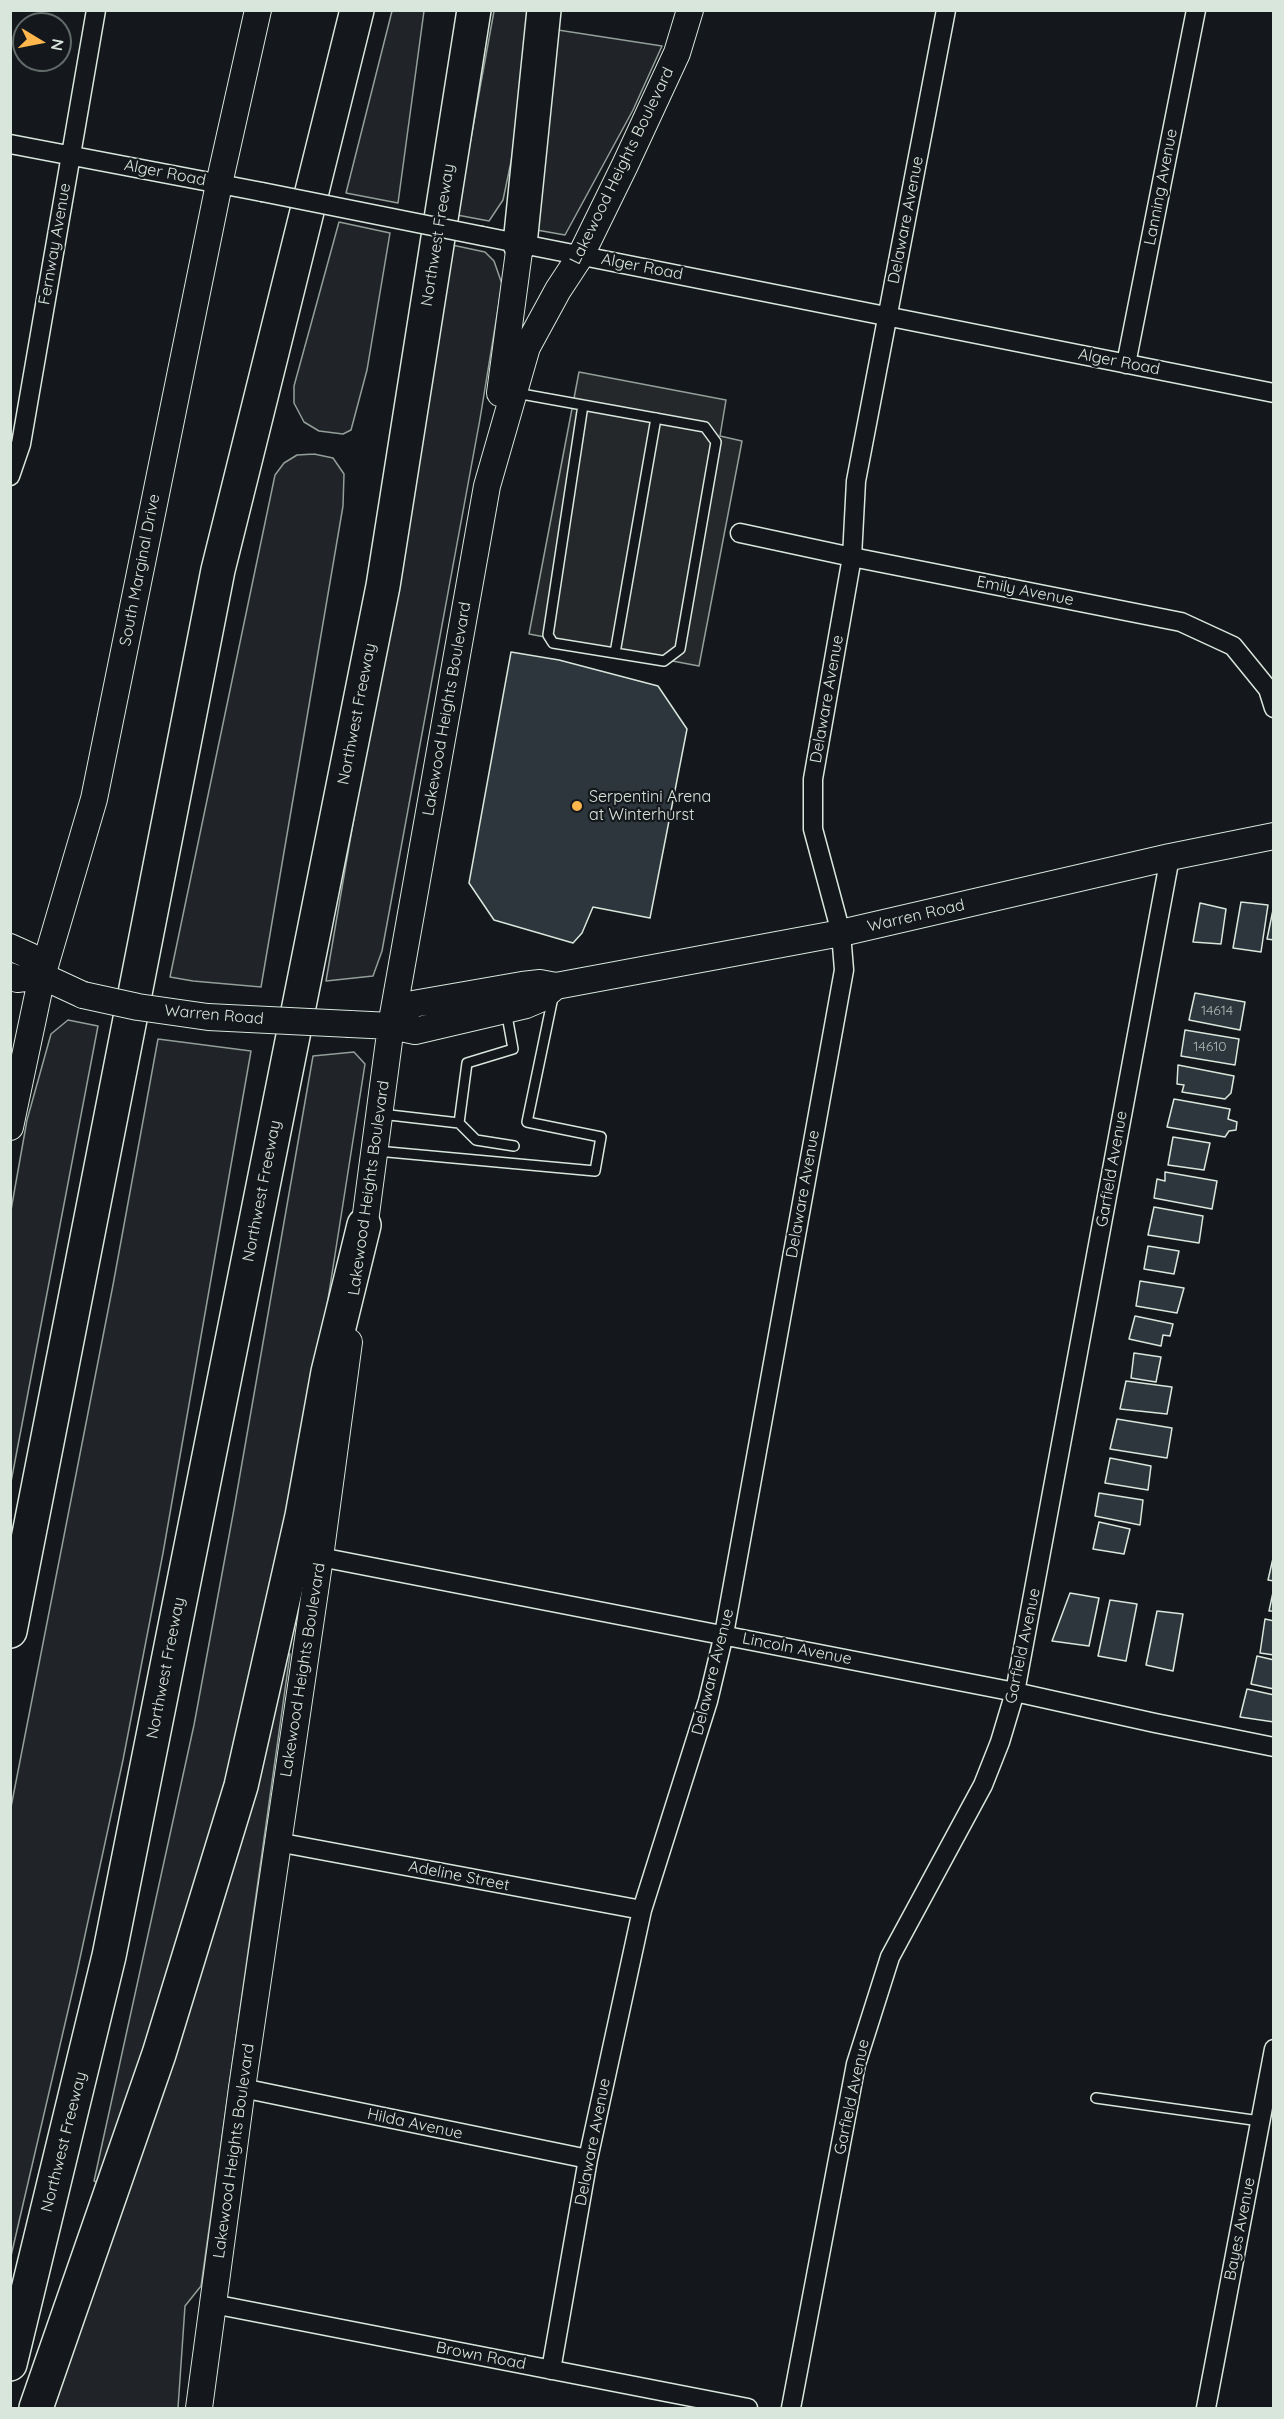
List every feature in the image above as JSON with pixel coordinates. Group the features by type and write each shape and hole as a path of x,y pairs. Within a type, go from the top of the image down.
{"highway":[{"path":"10,1631 218,570 357,10"},
{"name":"Northwest Freeway","path":"10,2364 109,1956 383,586 474,10"},
{"path":"520,244 544,10"},
{"path":"36,2409 159,2054 241,1786 302,1516 328,1372 364,1225"}],"main road":[{"name":"South Marginal Drive","path":"10,1127 42,976 94,799 219,184 258,10"},
{"name":"Lakewood Heights Boulevard","path":"199,2409 242,2088 320,1557 391,1026 488,486 526,347 581,255 677,53 690,10"},
{"path":"488,486 520,244"},
{"name":"Warren Road","path":"391,1026 413,1004 522,985 540,983 556,986 841,933 1170,857 1274,836"},
{"name":"Warren Road","path":"10,947 30,956 42,976"},
{"name":"Warren Road","path":"10,976 17,979 42,976 83,995 138,1007 208,1017 391,1026 415,1031 540,999 556,986"}],"street":[{"name":"Fernway Avenue","path":"10,476 21,444 96,10"},
{"name":"Delaware Avenue","path":"551,2370 588,2159 642,1910 708,1701 724,1634 844,970 841,933 813,829 813,778 852,557 855,481 946,10"},
{"name":"Lanning Avenue","path":"1126,364 1196,10"},
{"name":"Alger Road","path":"10,144 888,315 1274,393"},
{"name":"Emily Avenue","path":"740,533 1182,622 1233,646 1268,689 1274,708"},
{"name":"Garfield Avenue","path":"791,2409 856,2064 890,1957 983,1785 1016,1692 1170,857"},
{"name":"Lincoln Avenue","path":"320,1557 724,1634 1274,1746"},
{"name":"Adeline Street","path":"277,1842 642,1910"},
{"name":"Bayes Avenue","path":"1206,2409 1274,2049"},
{"name":"Hilda Avenue","path":"242,2088 588,2159"},
{"name":"Brown Road","path":"213,2304 748,2409"}],"lane":[{"path":"514,392 705,427 716,442 680,649 664,661 553,643 548,635 583,405"},
{"path":"615,653 656,418"},
{"path":"374,1151 595,1172 601,1137 527,1122 543,1038 556,986"},
{"path":"459,1123 467,1063 513,1049 506,1009"},
{"path":"379,1114 459,1123 476,1140 514,1146"},
{"path":"1096,2098 1260,2121"}],"shaded area":[{"path":"392,11 424,11 398,203 346,193"},
{"path":"494,11 530,11 512,157 503,200 489,221 457,215"},
{"path":"558,30 662,46 633,110 565,235 531,229"},
{"path":"339,222 390,233 367,370 351,430 343,434 319,431 304,422 294,403 294,386"},
{"path":"452,245 485,252 494,261 502,284 480,419 382,951 373,976 326,981"},
{"path":"579,372 726,400 720,436 742,441 699,666 529,634"},
{"path":"314,454 333,458 344,474 343,506 261,987 170,977 275,475 284,463 297,455"},
{"path":"68,1020 98,1026 11,1482 11,1210 27,1120 51,1034"},
{"path":"158,1039 251,1051 163,1553 123,1760 77,1972 11,2256 11,1807 113,1285"},
{"path":"354,1052 365,1064 323,1331 273,1604 201,1883 99,2183 94,2181 194,1725 313,1056"},
{"path":"282,1653 290,1654 201,2286 185,2306 178,2408 52,2408"}],"building":[{"name":"Serpentini Arena at Winterhurst","path":"511,652 559,660 658,686 687,729 650,918 593,907 582,933 573,943 494,920 469,883"},
{"path":"1241,902 1268,905 1261,952 1233,948"},
{"path":"1200,903 1226,909 1221,944 1193,942"},
{"path":"1274,905 1274,940 1267,939"},
{"path":"1195,993 1245,1002 1240,1030 1189,1020"},
{"path":"1185,1030 1239,1039 1235,1065 1181,1056"},
{"path":"1178,1065 1234,1076 1231,1093 1225,1099 1182,1092 1184,1085 1177,1084"},
{"path":"1174,1099 1230,1109 1228,1119 1237,1122 1236,1130 1229,1131 1225,1137 1167,1127"},
{"path":"1173,1137 1210,1143 1204,1170 1168,1165"},
{"path":"1165,1172 1217,1181 1212,1209 1154,1198 1157,1179 1165,1181"},
{"path":"1154,1207 1203,1216 1199,1243 1148,1235"},
{"path":"1148,1246 1179,1251 1174,1274 1144,1269"},
{"path":"1140,1281 1184,1288 1177,1313 1136,1306"},
{"path":"1135,1316 1173,1324 1170,1336 1163,1335 1161,1346 1129,1339"},
{"path":"1134,1353 1161,1357 1156,1382 1131,1378"},
{"path":"1126,1381 1172,1387 1167,1414 1120,1409"},
{"path":"1117,1419 1172,1428 1167,1458 1110,1449"},
{"path":"1110,1458 1151,1466 1148,1490 1105,1483"},
{"path":"1099,1493 1143,1500 1140,1525 1095,1516"},
{"path":"1099,1522 1130,1529 1124,1554 1093,1549"},
{"path":"1274,1554 1274,1581 1268,1580"},
{"path":"1274,1588 1274,1611 1269,1611"},
{"path":"1070,1593 1099,1598 1089,1646 1052,1641"},
{"path":"1110,1600 1137,1604 1126,1661 1098,1656"},
{"path":"1157,1611 1183,1614 1173,1671 1146,1665"},
{"path":"1265,1619 1274,1621 1274,1655 1260,1653"},
{"path":"1257,1656 1274,1660 1274,1689 1251,1684"},
{"path":"1247,1689 1274,1695 1274,1722 1240,1717"}],"place":[{"name":"Serpentini Arena at Winterhurst","path":"577,806"}]}
